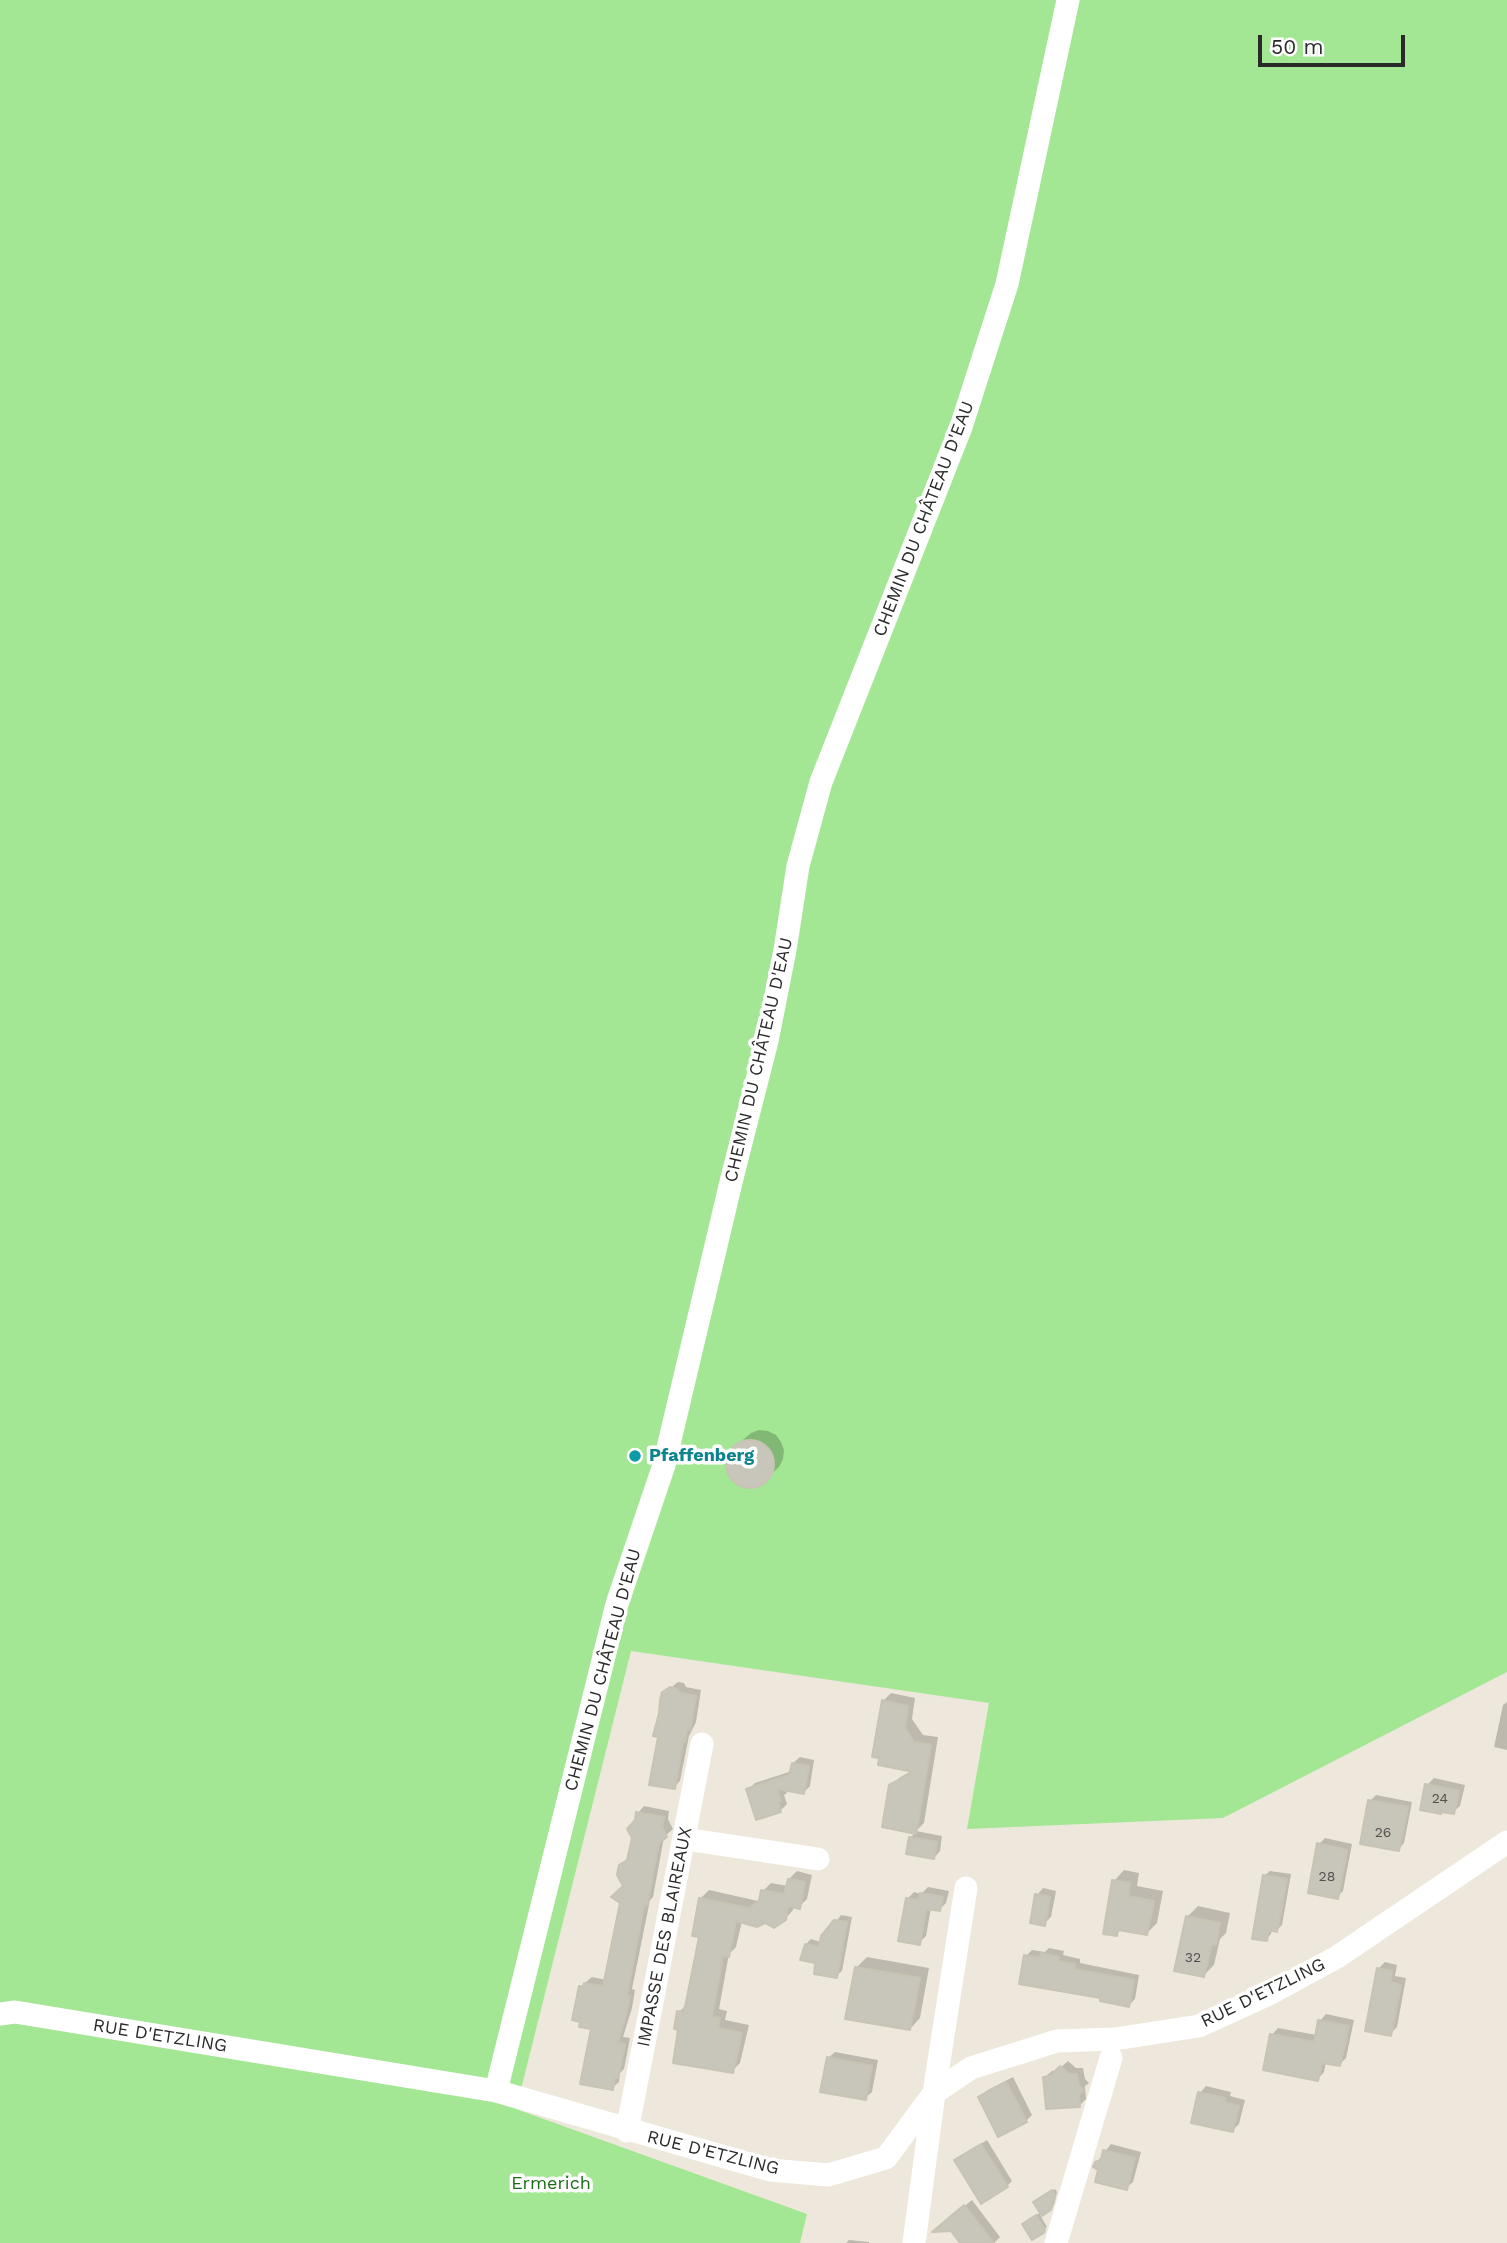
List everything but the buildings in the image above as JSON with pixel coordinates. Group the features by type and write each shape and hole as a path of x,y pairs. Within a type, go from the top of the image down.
{"street":[{"name":"CHEMIN DU CHÂTEAU D'EAU","path":"496,2091 617,1604 664,1465 767,1041 786,948 798,866 810,820 821,782 961,427 1007,284 1068,0"},
{"name":"IMPASSE DES BLAIREAUX","path":"627,2131 702,1744"},
{"path":"685,1839 818,1859"},
{"name":"RUE D'ETZLING","path":"0,2014 15,2012 496,2091 627,2131 770,2170 828,2175 886,2158 934,2092 971,2068 1058,2041 1115,2039 1199,2026 1271,1993 1337,1957 1507,1842"},
{"path":"914,2243 966,1888"},
{"path":"1056,2243 1111,2058"}],"green space":[{"name":"Ermerich","path":"0,0 1507,0 1507,1672 1223,1818 967,1829 989,1703 631,1651 516,2109 807,2214 800,2243 0,2243"}],"place":[{"name":"Pfaffenberg","path":"635,1456"}]}
